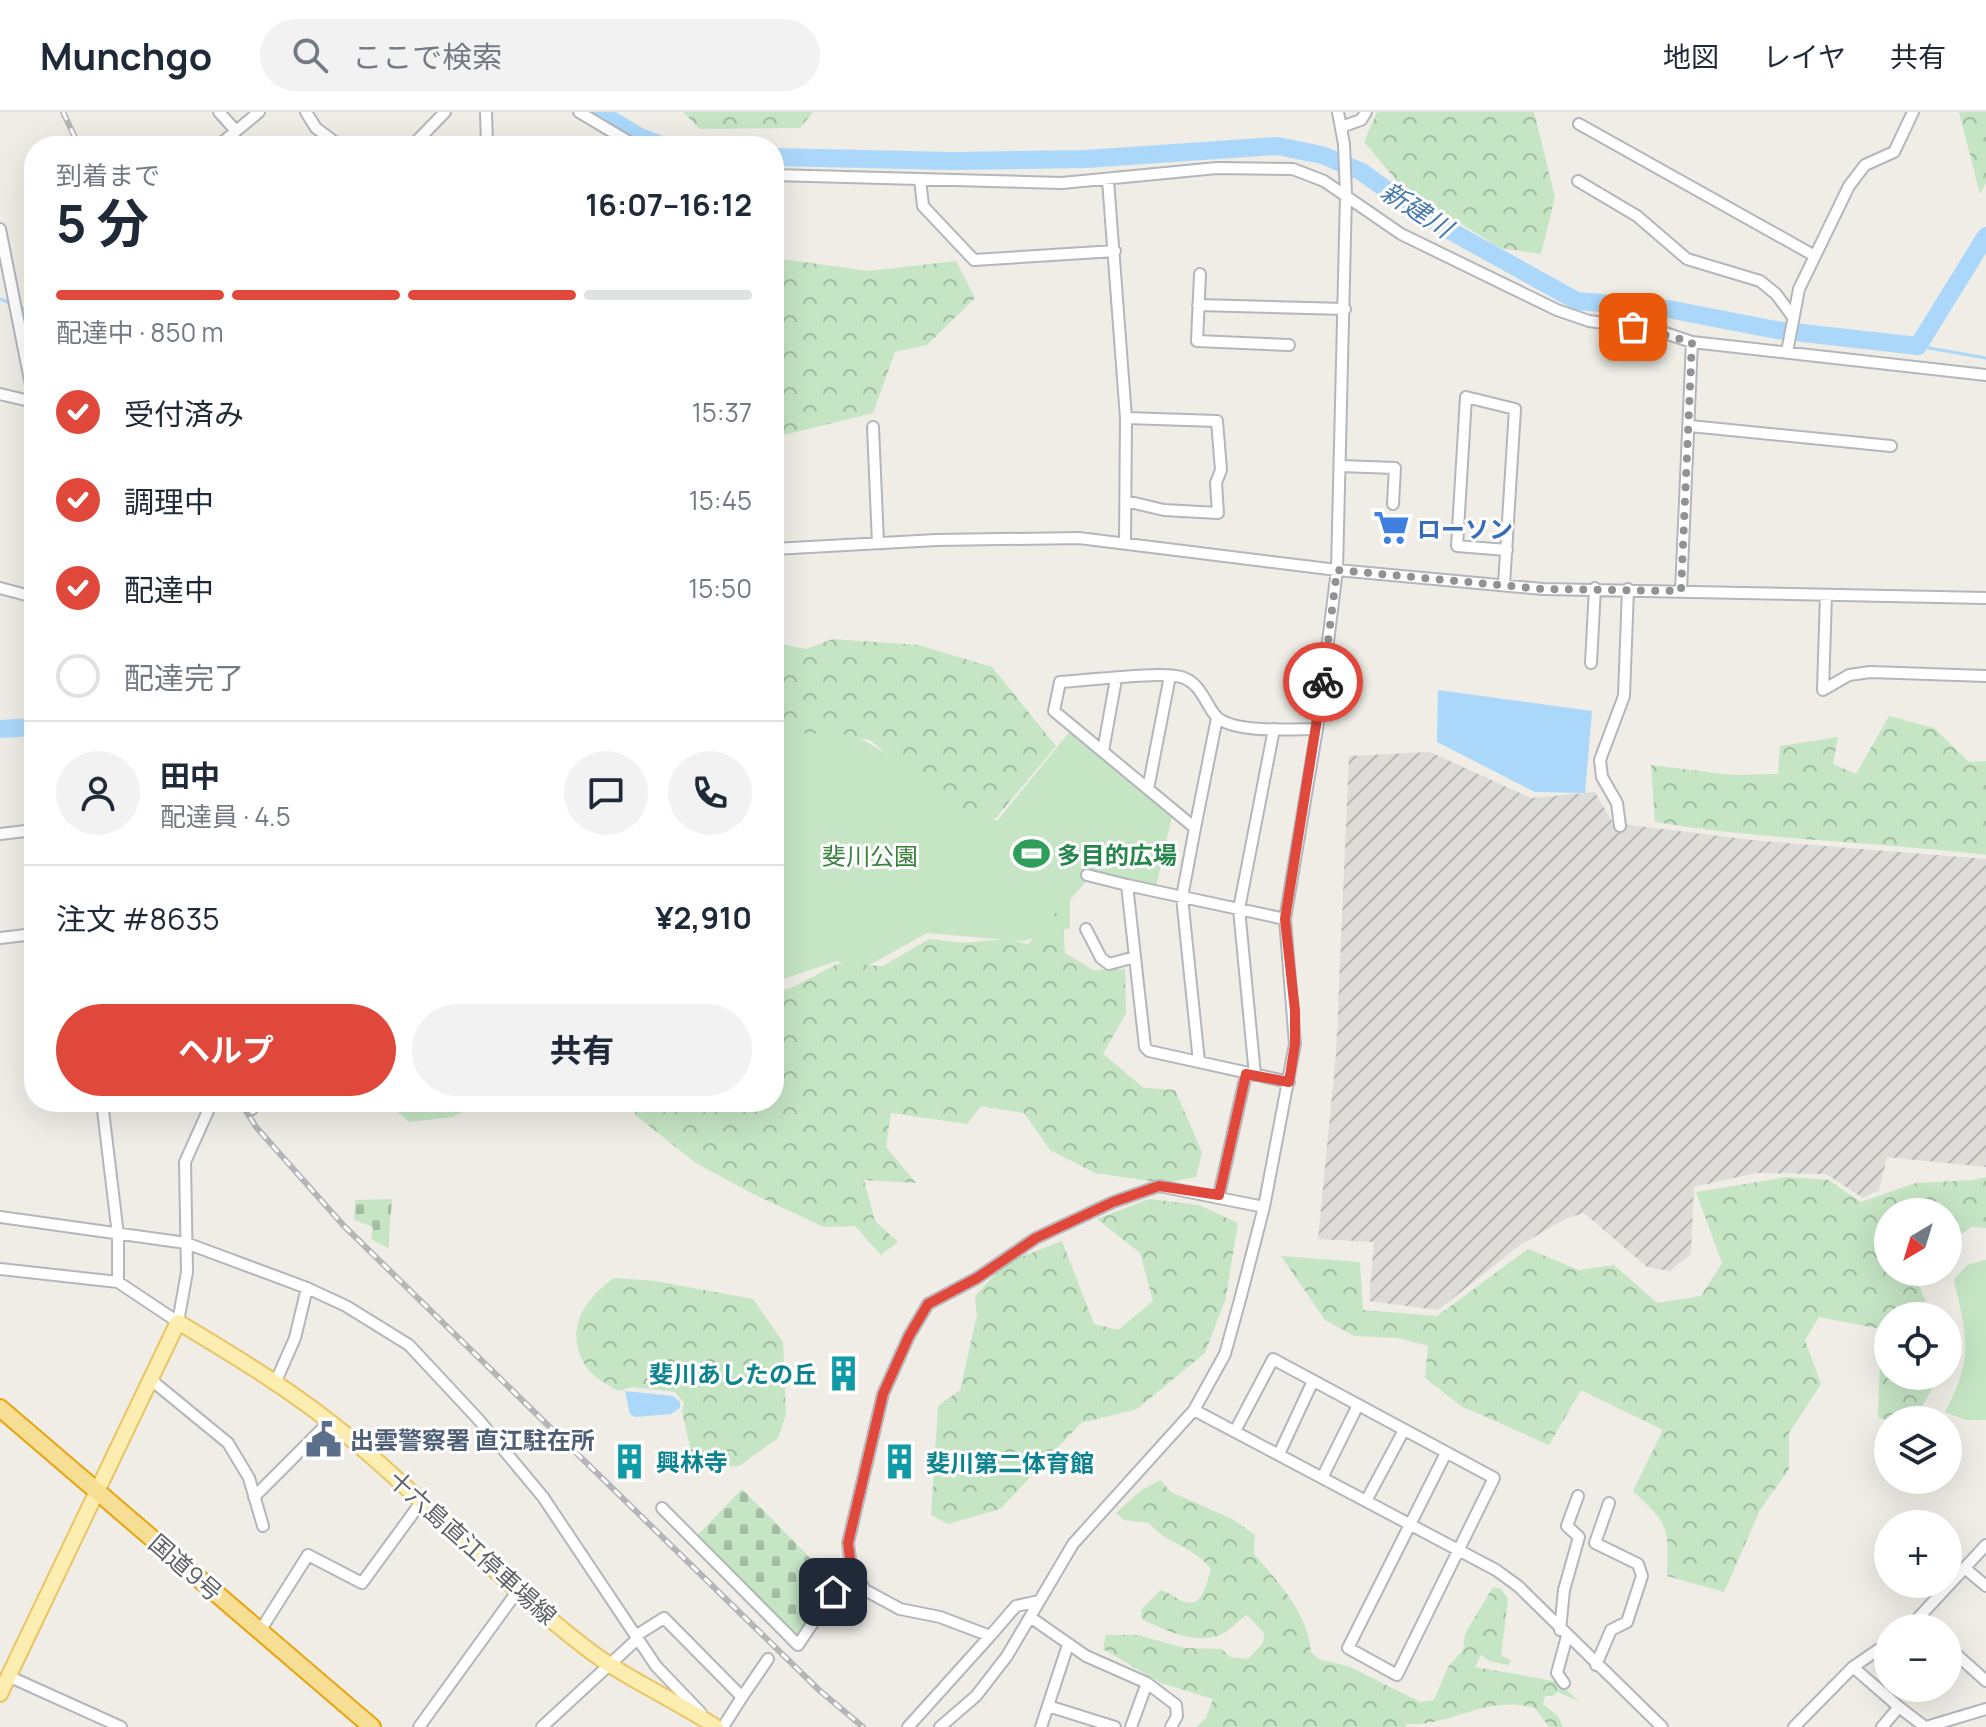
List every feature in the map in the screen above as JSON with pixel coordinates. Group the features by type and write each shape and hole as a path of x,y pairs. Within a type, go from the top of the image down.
{"highway":[{"name":"国道9号","path":"0,1408 372,1727"}],"main road":[{"path":"3,1685 178,1322"},
{"name":"十六島直江停車場線","path":"178,1322 276,1381 329,1422 588,1650 717,1726"}],"street":[{"path":"219,112 236,131"},
{"path":"230,136 259,112"},
{"path":"306,112 316,128 327,136"},
{"path":"422,136 445,112"},
{"path":"486,112 487,136"},
{"path":"579,112 619,136"},
{"path":"940,1727 976,1696 1007,1656 1091,1522 1194,1410 1225,1354 1264,1207 1295,1044 1295,1011 1285,919 1317,729 1337,570 1346,195 1344,144 1338,112"},
{"path":"1341,127 1361,120 1366,112"},
{"path":"1787,352 1799,289 1849,186 1865,165 1894,152 1913,112"},
{"path":"1579,124 1815,256"},
{"path":"784,175 1062,183 1258,166 1293,169 1346,195 1401,234 1557,310 1589,321 1656,330 1692,342 1986,375"},
{"path":"920,179 923,206 974,260 1115,251"},
{"path":"1108,180 1126,418 1125,543"},
{"path":"1578,181 1637,216 1687,259 1760,281 1776,294 1793,317"},
{"path":"1,237 24,351"},
{"path":"1200,274 1197,341 1289,345"},
{"path":"1198,305 1345,309"},
{"path":"1681,591 1692,342"},
{"path":"0,394 24,399"},
{"path":"1504,585 1507,550 1515,409 1466,397 1457,546 1507,550"},
{"path":"1126,418 1217,421 1221,470 1216,483 1218,513 1164,510 1126,501"},
{"path":"1690,426 1891,446"},
{"path":"873,427 878,543"},
{"path":"1340,466 1395,468 1393,504"},
{"path":"784,548 1079,538 1337,570 1504,585 1986,598"},
{"path":"0,588 24,594"},
{"path":"1591,663 1595,588"},
{"path":"1620,826 1617,803 1602,777 1600,760 1624,696 1628,589"},
{"path":"1826,595 1823,690 1849,675 1870,672 1986,676"},
{"path":"1195,828 1054,711 1060,682 1170,676 1187,679 1197,687 1217,718 1242,727 1317,729"},
{"path":"1148,789 1170,676"},
{"path":"1103,751 1116,679"},
{"path":"1199,1062 1182,897 1217,718"},
{"path":"1219,1195 1251,1074 1239,909 1274,729"},
{"path":"0,834 24,831"},
{"path":"1087,875 1285,919"},
{"path":"1127,885 1145,1047 1149,1051 1289,1082"},
{"path":"1086,929 1101,958 1109,964 1135,957"},
{"path":"0,938 24,935"},
{"path":"103,1112 118,1235 118,1282"},
{"path":"0,1269 118,1282 178,1322 187,1272 185,1162 208,1112"},
{"path":"990,1636 940,1617 900,1609 865,1590 851,1566 848,1543 883,1394 909,1336 928,1304 977,1278 1036,1238 1113,1202 1159,1186 1219,1195 1264,1207"},
{"path":"0,1217 186,1243 307,1288 346,1306 409,1345 478,1419 543,1497 656,1666 717,1726 768,1659"},
{"path":"276,1381 295,1338 307,1288"},
{"path":"1235,1431 1273,1359 1494,1478 1397,1675 1348,1648 1446,1453"},
{"path":"150,1379 228,1443 249,1478 263,1526"},
{"path":"1279,1454 1313,1381"},
{"path":"1322,1478 1358,1405"},
{"path":"1194,1410 1459,1551 1518,1586 1564,1639 1662,1727"},
{"path":"254,1497 329,1422"},
{"path":"1366,1501 1404,1430"},
{"path":"1578,1496 1567,1526 1579,1537 1638,1564 1642,1576 1627,1622 1611,1630 1596,1665"},
{"path":"260,1631 308,1555 362,1583 422,1501"},
{"path":"1595,1543 1609,1503"},
{"path":"662,1508 798,1645 851,1566"},
{"path":"1564,1683 1557,1673 1564,1639 1564,1590 1579,1537"},
{"path":"1931,1614 1986,1545"},
{"path":"1967,1570 1986,1586"},
{"path":"419,1727 519,1589"},
{"path":"908,1727 1016,1606 1039,1601"},
{"path":"1030,1617 1068,1645 1147,1683 1176,1705 1177,1716 1171,1727"},
{"path":"542,1727 637,1635 664,1618 742,1697"},
{"path":"1041,1727 1068,1645"},
{"path":"1794,1727 1853,1667 1874,1653"},
{"path":"1962,1658 1984,1674"},
{"path":"1853,1667 1926,1727 1986,1709"},
{"path":"1131,1727 1147,1683"},
{"path":"3,1685 117,1726"},
{"path":"1048,1706 1115,1727"},
{"path":"1882,1727 1899,1707"}],"shaded area":[{"path":"1430,752 1531,798 1595,792 1613,823 1761,841 1986,859 1986,1167 1887,1157 1879,1190 1863,1198 1826,1174 1756,1173 1694,1187 1691,1254 1670,1271 1647,1267 1584,1213 1565,1219 1520,1245 1438,1310 1369,1301 1374,1242 1318,1239 1336,1054 1349,756"}],"green space":[{"path":"683,112 813,112 800,128 700,129"},
{"path":"1377,112 1534,112 1555,197 1541,254 1500,248 1401,186 1364,142"},
{"path":"1959,112 1986,112 1986,183 1980,194"},
{"path":"784,259 869,271 956,261 975,298 927,345 895,352 873,413 784,435"},
{"path":"833,639 918,645 992,667 1056,746 996,818 960,815 870,740 830,732 808,735 784,718 784,645 806,649"},
{"name":"斐川公園","path":"784,692 997,821 1071,730 1172,816 1156,887 1094,872 1070,900 1070,928 1022,941 927,933 855,973 837,961 784,979"},
{"path":"1889,716 1934,728 1969,762 1986,761 1986,855 1738,833 1655,822 1651,765 1731,775 1778,774 1780,746 1838,737 1833,764 1856,774"},
{"path":"1062,905 1065,953 1093,970 1125,969 1126,1013 1103,1054 1144,1088 1175,1090 1202,1152 1196,1177 1165,1183 1095,1173 1050,1150 1024,1113 981,1106 967,1124 891,1113 886,1147 916,1183 864,1180 875,1221 898,1242 881,1255 855,1226 824,1227 753,1194 696,1163 635,1115 635,1112 784,1112 784,989 837,964 883,966 929,939 965,943 1005,939 1028,944"},
{"path":"398,1112 462,1112 453,1117 409,1122"},
{"path":"1787,1177 1828,1180 1861,1202 1916,1183 1986,1177 1986,1228 1971,1227 1962,1234 1962,1198 1874,1198 1874,1286 1919,1286 1926,1302 1874,1302 1874,1328 1819,1317 1805,1340 1821,1384 1789,1433 1789,1469 1760,1510 1724,1592 1667,1576 1668,1547 1664,1528 1654,1512 1633,1491 1663,1430 1581,1390 1549,1445 1461,1406 1425,1378 1428,1346 1399,1338 1354,1336 1325,1320 1281,1256 1360,1262 1363,1310 1437,1316 1528,1249 1579,1270 1614,1265 1657,1303 1701,1296 1722,1263 1696,1192"},
{"path":"392,1199 388,1248 371,1239 373,1227 354,1220 355,1200"},
{"path":"1149,1199 1199,1205 1238,1223 1226,1297 1205,1353 1137,1409 1081,1423 1000,1509 948,1524 931,1515 938,1406 960,1390 977,1315 975,1296 1006,1263 1062,1241 1094,1324 1118,1330 1153,1301 1140,1253 1097,1219"},
{"path":"1986,1260 1986,1420 1966,1420 1962,1418 1962,1406 1948,1406 1955,1390 1962,1390 1965,1333 1962,1302 1959,1302 1955,1286 1962,1286 1962,1271 1967,1265"},
{"path":"614,1278 655,1281 753,1299 783,1342 786,1415 778,1438 739,1466 708,1466 692,1455 682,1412 684,1403 675,1392 633,1387 618,1391 597,1378 580,1354 577,1329 593,1297"},
{"path":"1879,1390 1931,1390 1922,1406 1878,1406"},
{"path":"1160,1480 1171,1492 1232,1519 1255,1535 1254,1554 1298,1611 1311,1652 1320,1660 1348,1666 1420,1702 1434,1700 1448,1667 1463,1650 1465,1634 1493,1587 1501,1589 1508,1599 1501,1656 1511,1660 1508,1665 1489,1661 1481,1655 1475,1667 1559,1682 1578,1701 1558,1692 1545,1696 1543,1704 1558,1716 1563,1727 1549,1727 1535,1708 1500,1705 1439,1721 1406,1724 1406,1727 1196,1727 1206,1718 1213,1699 1161,1683 1103,1649 1106,1635 1138,1635 1184,1648 1222,1649 1230,1657 1248,1659 1263,1643 1264,1633 1247,1615 1222,1634 1203,1638 1170,1632 1142,1619 1141,1610 1161,1590 1185,1602 1196,1601 1203,1592 1211,1569 1197,1555 1164,1536 1149,1523 1124,1520 1116,1513 1140,1491"},
{"path":"742,1489 834,1582 800,1634 793,1635 696,1537"}],"water":[{"path":"1438,690 1592,711 1585,793 1535,792 1437,742"},
{"path":"625,1391 673,1396 680,1402 680,1408 671,1414 635,1417 630,1414"}],"waterway":[{"name":"新建川","path":"598,112 638,136"},
{"name":"新建川","path":"784,157 954,161 1086,159 1277,146 1322,155 1362,172 1418,213 1577,301 1663,308 1776,330 1918,346 1986,236"},
{"path":"0,299 12,304"},
{"path":"19,307 24,309"},
{"path":"1918,346 1986,358"},
{"path":"0,729 24,728"}],"railway":[{"path":"63,112 74,136"},
{"path":"246,1112 256,1127 344,1226 819,1690 863,1727"}],"way so far":[{"path":"1323,682 1337,570 1543,589 1681,591 1692,342 1656,330 1633,327"}],"place":[{"name":"ローソン","path":"1391,528"},
{"name":"多目的広場","path":"1031,854"},
{"name":"斐川あしたの丘","path":"843,1373"},
{"name":"出雲警察署 直江駐在所","path":"324,1439"},
{"name":"興林寺","path":"630,1461"},
{"name":"斐川第二体育館","path":"900,1462"}],"route":[{"path":"833,1592 851,1566 848,1543 883,1394 909,1336 928,1304 977,1278 1014,1250 1113,1202 1159,1186 1219,1195 1246,1074 1289,1082 1295,1044 1295,1011 1285,919 1292,860 1323,682"}]}
